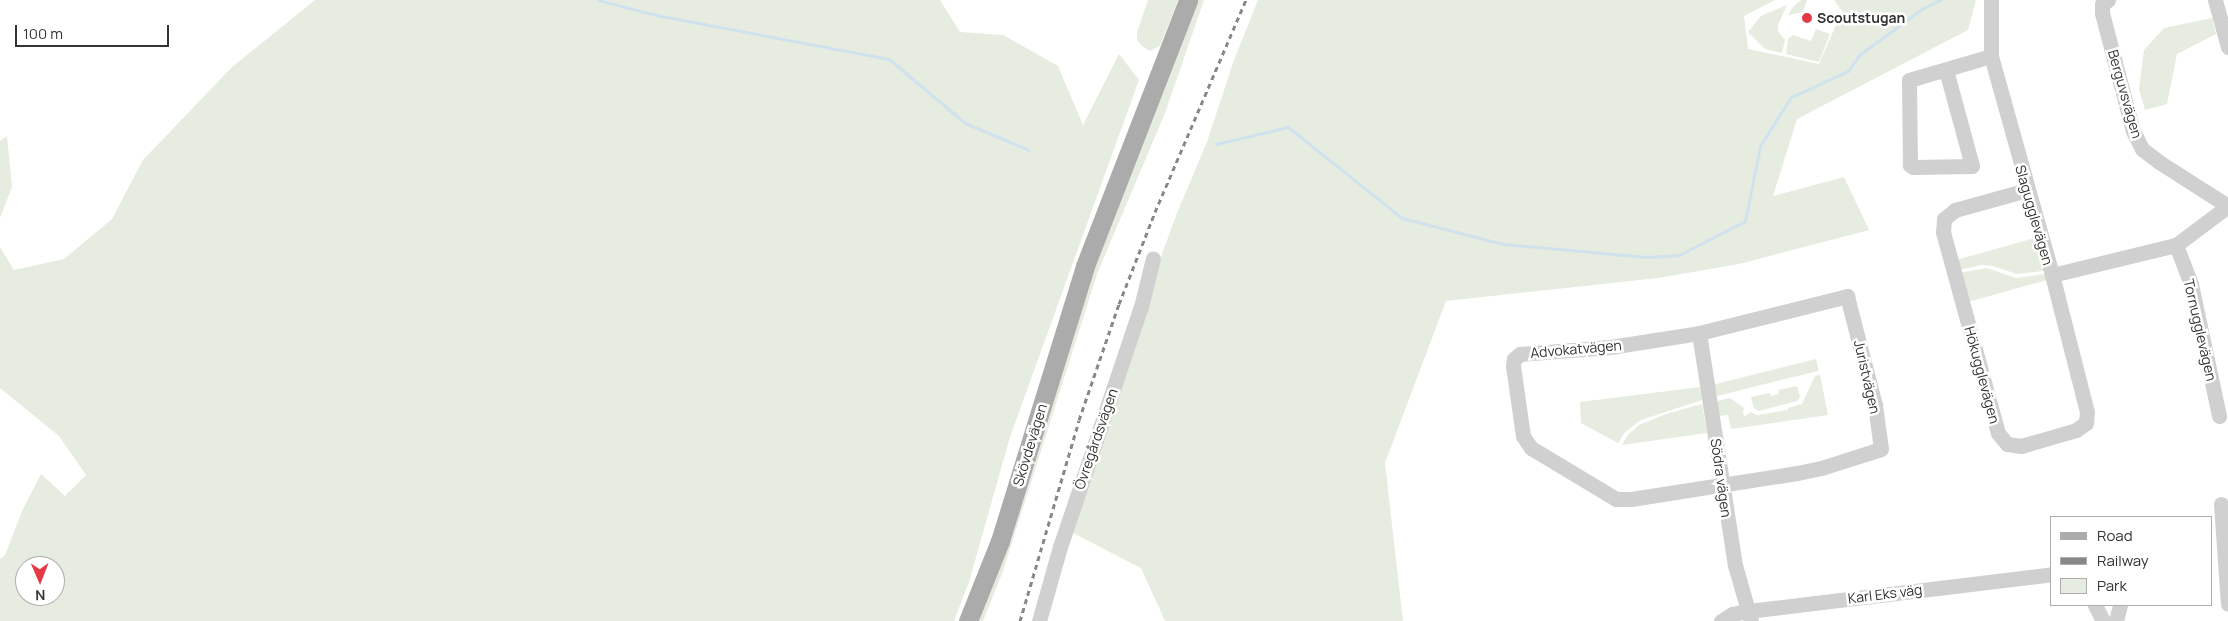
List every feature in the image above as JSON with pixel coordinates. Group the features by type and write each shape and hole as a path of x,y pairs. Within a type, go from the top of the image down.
{"main road":[{"name":"Skövdevägen","path":"968,621 1000,541 1085,266 1188,0"}],"street":[{"name":"Slagugglevägen","path":"1991,0 1991,56 2052,275 2176,245 2228,206"},
{"name":"Berguvsvägen","path":"2108,0 2102,4 2102,13 2134,131 2142,148 2160,163 2228,206"},
{"path":"2215,0 2228,47"},
{"path":"1946,70 1972,166 1913,167 1910,165 1909,80 1991,56"},
{"name":"Hökugglevägen","path":"2027,190 1955,210 1944,219 1943,225 1943,232 1998,433 2007,444 2021,446 2076,430 2086,423 2087,412 2052,275"},
{"name":"Tornugglevägen","path":"2176,245 2191,284 2219,416"},
{"name":"Övregårdsvägen","path":"1038,621 1060,547 1141,307 1153,258"},
{"name":"Juristvägen","path":"1699,334 1847,296 1875,406 1881,449 1821,468 1722,484"},
{"name":"Södra vägen","path":"1699,334 1735,565 1749,616"},
{"name":"Advokatvägen","path":"1699,334 1610,347 1520,354 1514,359 1513,366 1523,436 1531,448 1616,499 1631,499 1722,484"},
{"path":"2222,504 2228,604"},
{"name":"Karl Eks väg","path":"1721,621 1732,614 1749,616 2050,574"},
{"path":"2096,606 2104,621"},
{"path":"2116,621 2120,606"}],"green space":[{"path":"315,0 940,0 960,32 1003,35 1058,66 1083,125 1119,54 1139,80 1010,437 969,582 954,621 0,621 0,559 5,555 23,509 41,474 65,496 86,475 59,436 0,388 0,247 14,270 64,259 112,219 143,160 231,68"},
{"path":"1148,0 1178,0 1160,46 1150,51 1137,40 1137,32"},
{"path":"1197,0 1204,0 1165,113 1097,274 1003,571 983,621 979,621 1023,498 1091,279"},
{"path":"1258,0 1775,0 1744,16 1748,49 1819,64 1842,11 1834,0 1976,0 1968,30 1797,119 1773,196 1844,177 1869,230 1739,264 1658,278 1446,301 1385,463 1403,621 1165,621 1141,568 1069,531 1150,287 1177,213 1207,142 1234,60"},
{"path":"1801,0 1807,0 1803,12 1788,15 1793,7"},
{"path":"1787,5 1778,25 1778,31 1785,40 1782,53 1765,49 1748,32 1761,16"},
{"path":"2212,18 2216,34 2177,54 2167,104 2145,110 2139,89 2144,50 2164,28"},
{"path":"1816,29 1830,34 1819,62 1786,54 1788,39 1793,35 1811,41"},
{"path":"7,136 12,187 0,218 0,141"},
{"path":"2035,238 2044,271 2017,274 1993,266 1982,265 1959,270 1956,260"},
{"path":"1987,268 2016,278 2045,274 2047,280 1968,302 1959,273"},
{"path":"1816,359 1819,371 1717,396 1714,384"},
{"path":"1820,375 1828,415 1731,429 1728,415 1719,416 1717,401 1730,398 1744,408 1743,414 1745,417 1750,412 1757,415 1788,410 1788,408 1802,404 1815,376"},
{"path":"1797,386 1800,397 1797,401 1759,411 1754,408 1751,397 1770,393 1771,396 1779,394 1778,390"},
{"path":"1700,387 1702,400 1641,420 1625,432 1618,443 1581,423 1580,402"},
{"path":"1702,404 1707,433 1622,445 1627,436 1639,425 1666,414"}],"waterway":[{"path":"598,0 656,15 889,59 965,123 1029,150"},
{"path":"1216,144 1288,127 1402,218 1503,244 1646,257 1679,255 1745,221 1760,146 1791,97 1848,71 1859,55 1923,8 1940,0"}],"railway":[{"path":"1020,621 1079,420 1119,304 1155,212 1246,0"}],"place":[{"name":"Scoutstugan","path":"1807,18"}]}
